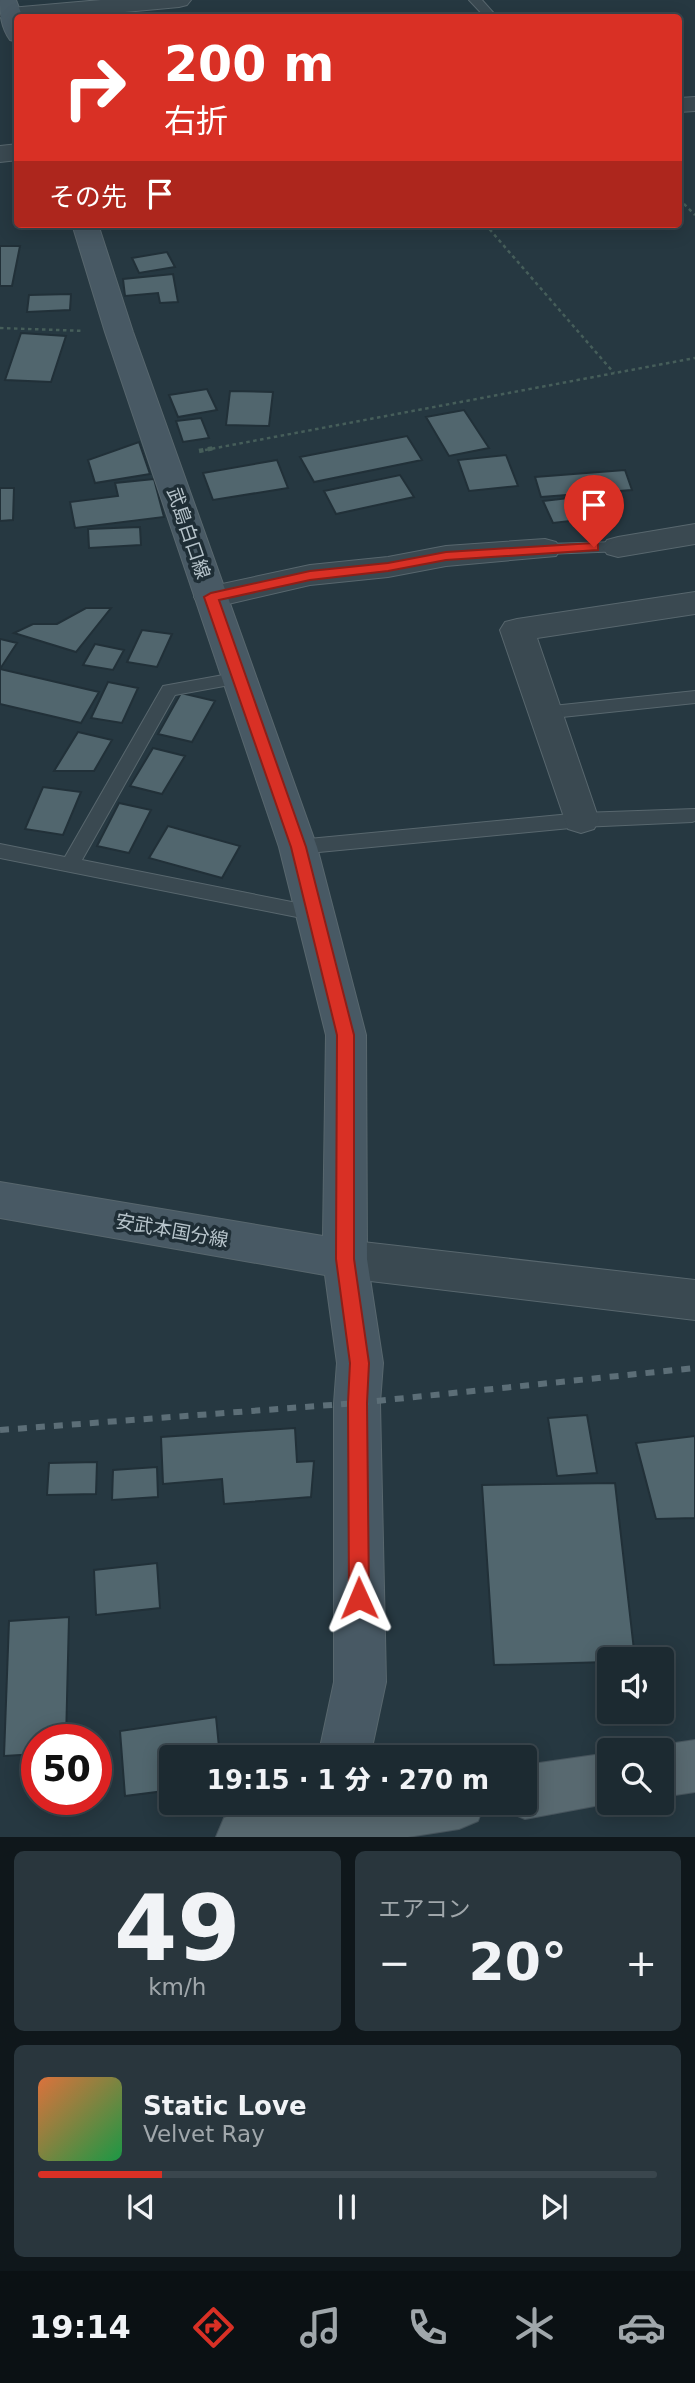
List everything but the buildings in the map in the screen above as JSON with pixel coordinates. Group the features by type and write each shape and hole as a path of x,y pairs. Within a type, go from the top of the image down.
{"main road":[{"name":"武島白口線","path":"86,228 119,332 298,847 346,1035 345,1259 360,1363 357,1417 360,1682 347,1745"},
{"name":"安武本国分線","path":"0,1200 345,1259"},
{"path":"674,1769 695,1766"},
{"path":"537,1790 597,1781"},
{"path":"243,1837 371,1815"}],"street":[{"path":"40,14 179,0"},
{"path":"618,547 695,534"},
{"path":"211,597 310,575 388,567 446,556 545,549"},
{"path":"581,820 517,630 695,603"},
{"path":"345,1259 695,1300"}],"lane":[{"path":"475,0 489,14"},
{"path":"545,549 618,547"},
{"path":"70,865 169,690 240,678"},
{"path":"543,713 695,697"},
{"path":"298,847 581,820 692,815"},
{"path":"0,851 317,914"}],"path":[{"path":"682,203 695,215"},
{"path":"488,228 614,373"},
{"path":"0,328 119,332"},
{"path":"163,458 695,358"}],"railway":[{"path":"0,1430 357,1403 695,1368"}],"route":[{"path":"359,1598 357,1403 360,1363 345,1259 346,1035 298,847 211,597 310,575 388,567 446,556 594,547"}]}
